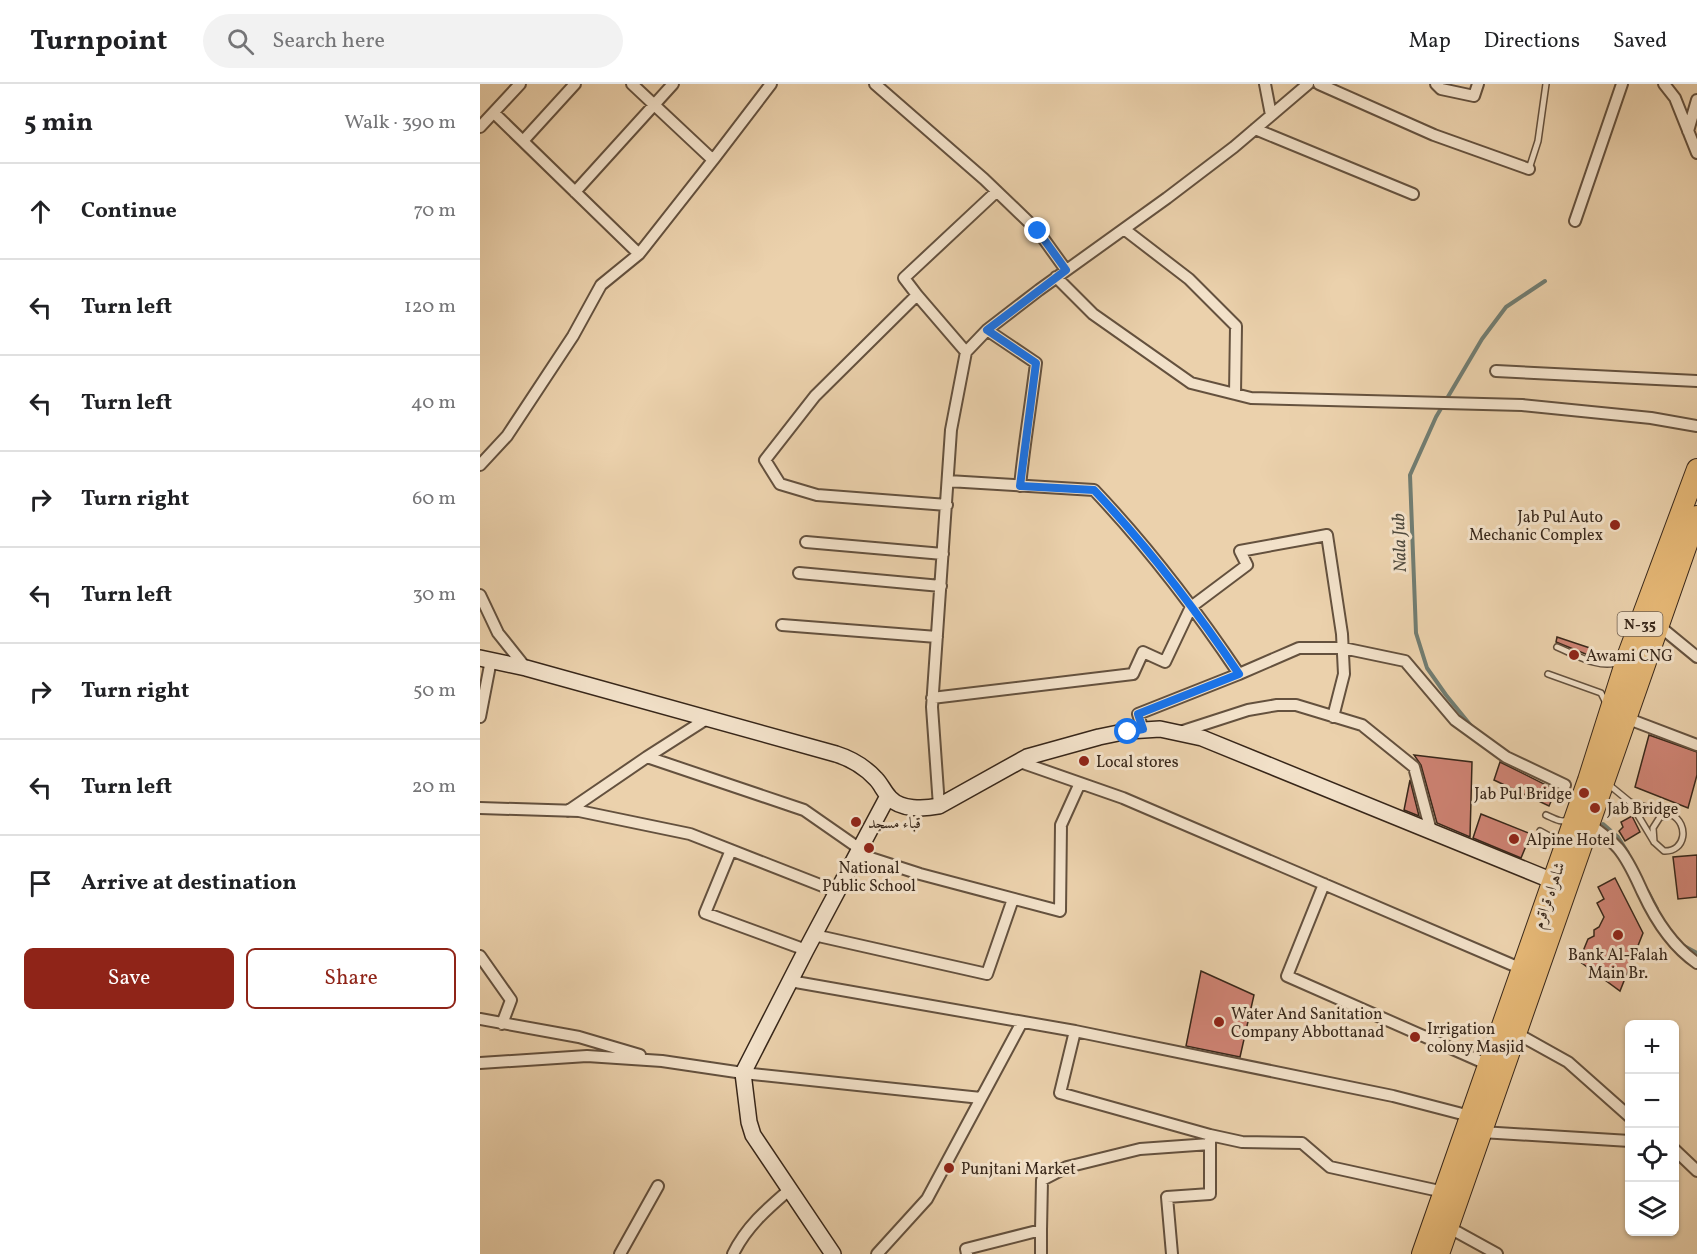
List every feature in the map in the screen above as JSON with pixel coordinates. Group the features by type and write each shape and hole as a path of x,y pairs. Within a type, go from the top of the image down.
{"highway":[{"name":"شاہراہ قراقرم","path":"1617,718 1658,625 1697,469"},
{"name":"شاہراہ قراقرم","path":"1422,1254 1561,858 1597,786 1617,718 1627,657 1678,545 1697,516"},
{"name":"شاہراہ قراقرم","path":"1439,1254 1516,1033 1584,816"}],"street":[{"path":"480,126 520,84"},
{"path":"523,141 575,84"},
{"path":"632,84 713,160"},
{"path":"575,192 673,84"},
{"path":"480,465 507,436 573,336 601,285 639,254 771,84"},
{"path":"875,84 975,171 1038,231 1066,270"},
{"path":"1265,84 1271,115"},
{"path":"939,806 932,698 951,430 966,352 987,330 1056,277 1167,198 1308,84"},
{"path":"1319,84 1434,135 1529,169"},
{"path":"1436,84 1441,89 1474,96 1478,84"},
{"path":"1575,221 1622,84"},
{"path":"1664,84 1675,98 1697,153"},
{"path":"1688,131 1697,100"},
{"path":"494,112 639,254"},
{"path":"1255,129 1413,194"},
{"path":"966,352 904,278 996,192"},
{"path":"1124,229 1190,279 1236,326 1235,394"},
{"path":"1056,277 1093,314 1191,383 1251,398 1522,405 1651,418 1697,426"},
{"path":"917,295 815,396 765,460 780,484 817,495 947,505"},
{"path":"987,330 1036,363 1020,486"},
{"path":"1496,371 1697,381"},
{"path":"948,481 1094,490 1130,527 1239,674"},
{"path":"932,698 1133,674 1143,652 1165,662 1191,607 1247,565 1240,551 1327,535 1343,648 1344,674 1333,717"},
{"path":"806,542 943,554"},
{"path":"799,573 941,586"},
{"path":"480,595 498,633 526,668"},
{"path":"782,625 937,637"},
{"path":"1658,625 1697,657"},
{"path":"1143,729 1138,714 1299,648 1343,648 1405,661 1455,720 1506,757 1565,785"},
{"path":"480,717 486,659 526,668 852,759 877,780 895,802 903,806 929,808 939,806 1036,754 1099,737 1143,729 1180,732 1202,738 1553,881"},
{"path":"1180,732 1248,710 1277,705 1296,705 1362,725 1414,767 1431,831"},
{"path":"568,811 708,718"},
{"path":"1617,718 1697,746"},
{"path":"647,757 804,810 859,852 1060,911 1061,825 1080,783"},
{"path":"1020,762 1123,798 1522,969"},
{"path":"833,1254 753,1135 749,1122 743,1074 888,796"},
{"path":"480,808 579,811 690,834 838,892"},
{"path":"1584,816 1618,848 1665,932 1681,952 1697,963"},
{"path":"731,850 705,913 806,950"},
{"path":"1324,884 1287,976 1489,1065"},
{"path":"814,935 987,974 1013,899"},
{"path":"1681,952 1697,957"},
{"path":"480,956 511,1000 502,1024"},
{"path":"790,981 1075,1031 1393,1096 1470,1116"},
{"path":"480,1019 579,1037 662,1061"},
{"path":"877,1254 927,1199 1022,1022"},
{"path":"1075,1031 1060,1093 1210,1140"},
{"path":"1516,1033 1568,1062 1625,1113"},
{"path":"480,1063 587,1056 662,1061 743,1074 981,1098"},
{"path":"1481,1132 1625,1141"},
{"path":"1172,1254 1167,1197 1210,1194 1210,1140"},
{"path":"1041,1254 1042,1180 1067,1167 1140,1149 1210,1140 1302,1143 1330,1167 1444,1192"},
{"path":"1679,1154 1697,1172"},
{"path":"620,1254 658,1186"},
{"path":"733,1254 737,1245 760,1215 789,1190"},
{"path":"1448,1227 1497,1254"},
{"path":"967,1254 966,1249 1041,1230"}],"lane":[{"path":"1529,169 1538,141 1546,84"},
{"path":"1557,647 1600,664 1612,665 1627,657"},
{"path":"1548,674 1601,693 1617,718"},
{"path":"1597,786 1613,786 1630,802 1654,842 1664,851 1677,849 1681,843 1683,829 1681,823 1672,815 1630,802"},
{"path":"1546,815 1567,821 1584,816"},
{"path":"1654,842 1652,835 1656,821 1660,817 1672,815"},
{"path":"1540,831 1551,837 1558,847 1561,858"}],"building":[{"path":"1557,637 1590,648 1588,655 1556,642"},
{"path":"1649,735 1697,752 1697,775 1688,808 1635,787"},
{"path":"1414,755 1472,762 1470,837 1437,823 1421,765"},
{"path":"1500,762 1556,790 1549,806 1494,780"},
{"path":"1410,780 1419,816 1404,810"},
{"path":"1481,814 1531,834 1521,858 1473,838"},
{"path":"1632,816 1640,832 1625,841 1619,831 1623,827 1621,822"},
{"path":"1697,855 1697,897 1678,899 1673,857"},
{"name":"Bank Al-Falah Main Br.","path":"1615,878 1643,933 1620,991 1579,961 1588,939 1594,936 1594,930 1599,927 1604,917 1597,903 1604,899 1598,887"},
{"name":"Water And Sanitation Company Abbottanad","path":"1201,971 1254,995 1240,1057 1186,1046"}],"waterway":[{"name":"Nala Jub","path":"1472,727 1427,668 1416,633 1410,475 1436,417 1482,339 1506,307 1545,281"},
{"name":"Nala Jub","path":"1603,824 1618,837 1628,853"},
{"name":"Nala Jub","path":"1648,892 1657,909"},
{"name":"Nala Jub","path":"1684,946 1697,953"}],"place":[{"name":"Jab Pul Auto Mechanic Complex","path":"1615,525"},
{"name":"Awami CNG","path":"1574,655"},
{"name":"Local stores","path":"1084,761"},
{"name":"Jab Pul Bridge","path":"1584,793"},
{"name":"Jab Bridge","path":"1595,808"},
{"name":"قباء مسجد","path":"856,822"},
{"name":"Alpine Hotel","path":"1514,839"},
{"name":"National Public School","path":"869,848"},
{"name":"Bank Al-Falah Main Br.","path":"1618,935"},
{"name":"Water And Sanitation Company Abbottanad","path":"1219,1022"},
{"name":"Irrigation colony Masjid","path":"1415,1037"},
{"name":"Punjtani Market","path":"949,1168"}],"route":[{"path":"1038,231 1066,270 987,330 1036,363 1020,486 1094,490 1130,527 1214,636 1239,674 1138,714 1143,729 1128,732"}]}
